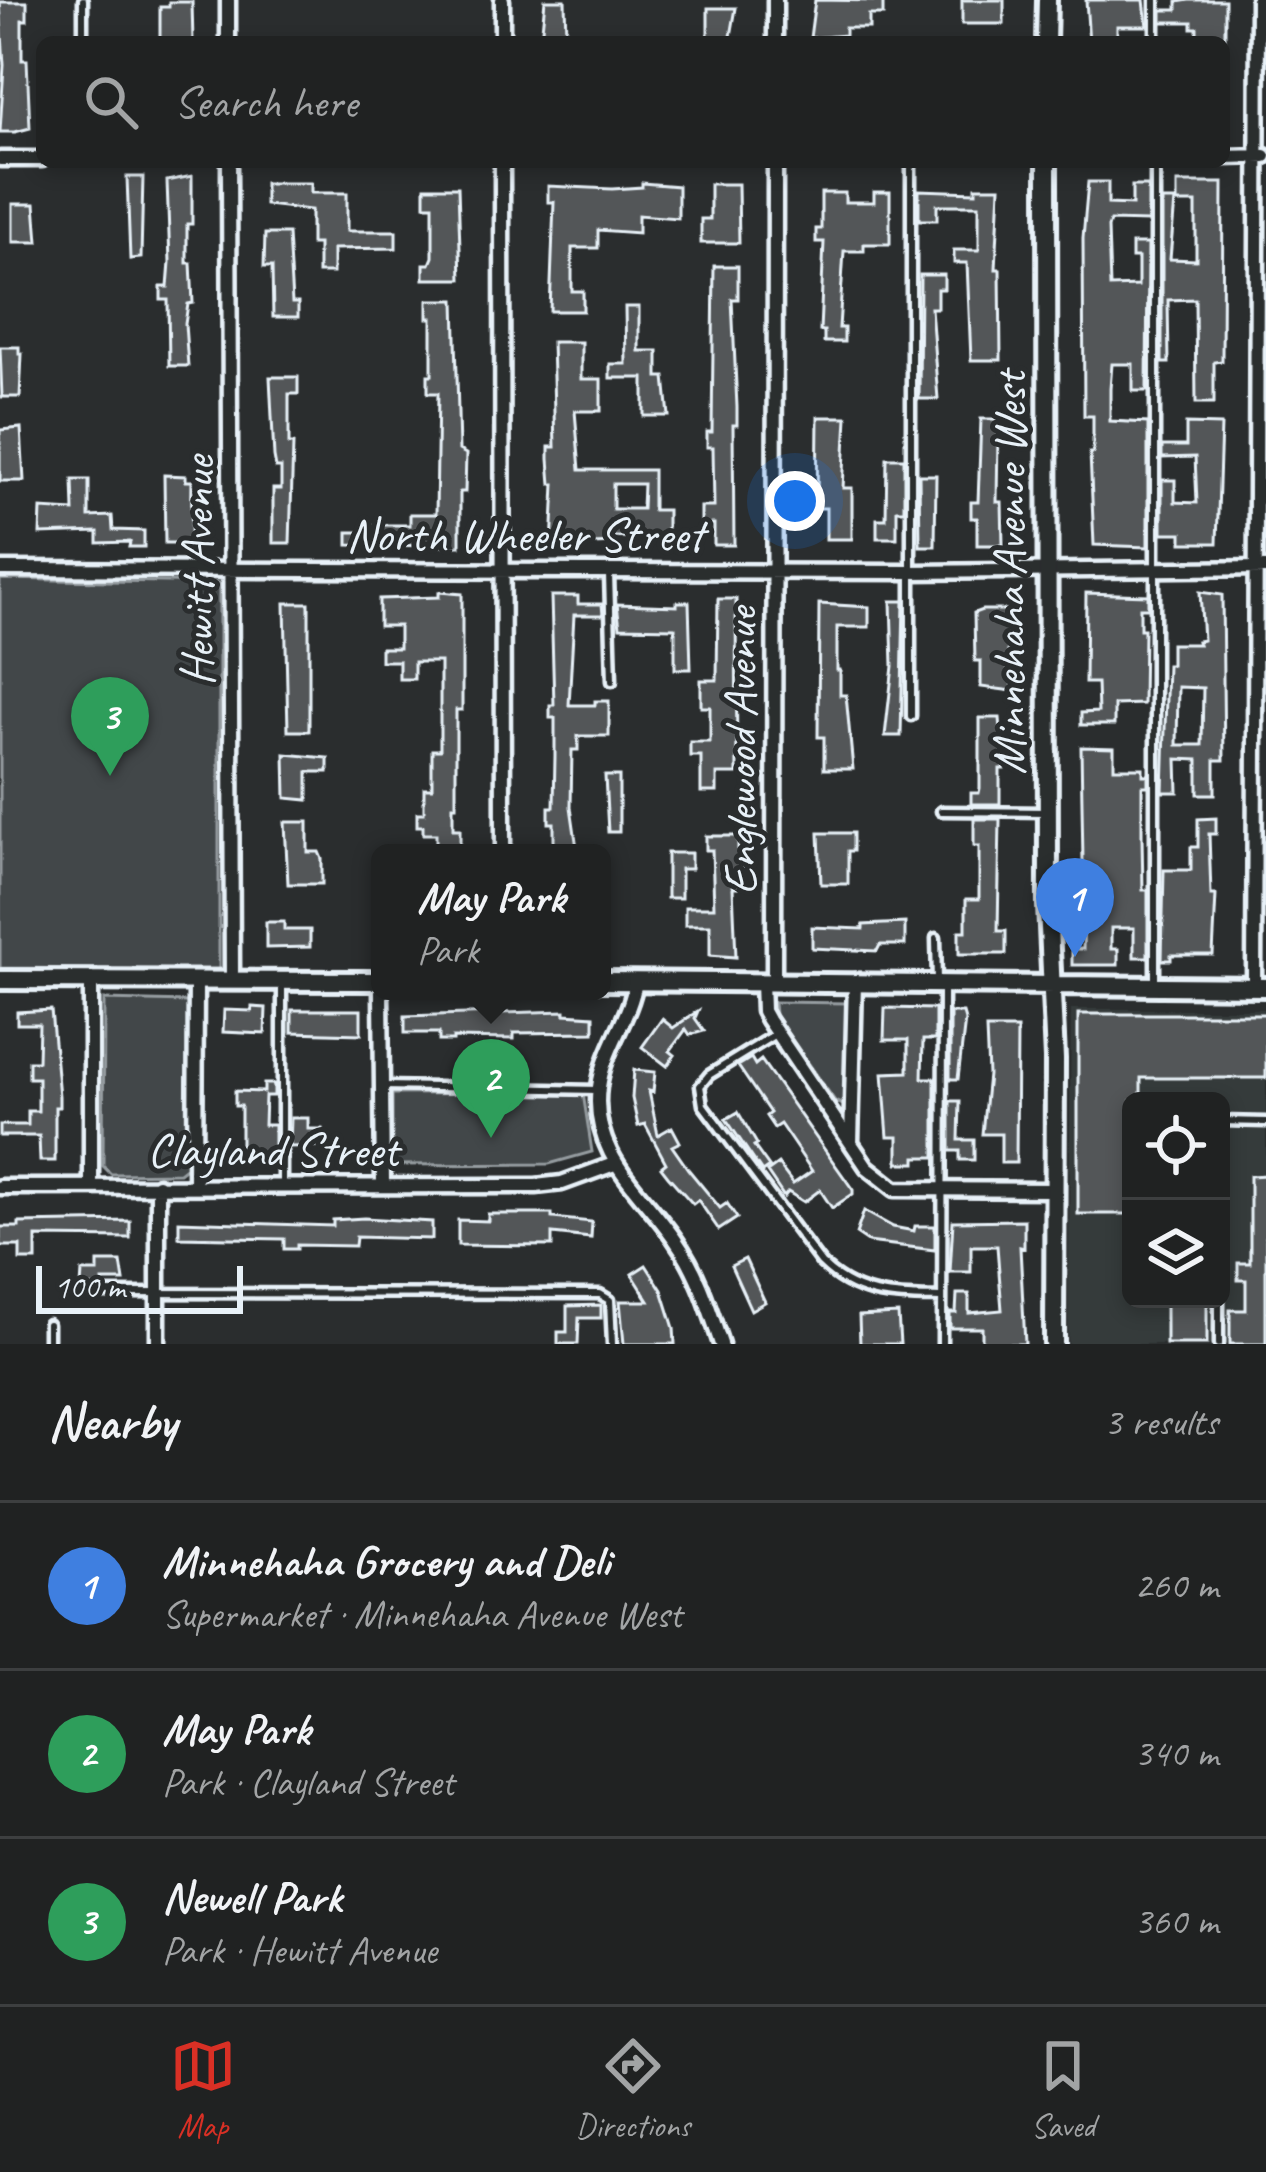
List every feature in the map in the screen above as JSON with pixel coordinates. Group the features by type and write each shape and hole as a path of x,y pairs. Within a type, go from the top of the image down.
{"street":[{"path":"228,0 229,36"},
{"path":"502,0 502,36"},
{"path":"775,0 775,36"},
{"path":"1046,0 1046,36"},
{"path":"611,982 1260,987 1262,156 1258,0"},
{"path":"1230,157 1262,156"},
{"path":"0,159 36,159"},
{"name":"Hewitt Avenue","path":"229,168 232,980"},
{"path":"502,168 503,844"},
{"name":"Englewood Avenue","path":"775,168 776,570 764,1011 874,1176 886,1185 939,1191 1054,1190"},
{"name":"Minnehaha Avenue West","path":"1047,168 1054,1344"},
{"name":"North Wheeler Street","path":"0,569 911,572 1262,568"},
{"path":"0,980 371,981"},
{"path":"91,1186 92,980"},
{"path":"195,1186 196,981"},
{"path":"636,981 598,1090 602,1133 614,1164 689,1262 722,1344"},
{"path":"851,1143 855,981"},
{"path":"382,1000 383,1185"},
{"name":"Clayland Street","path":"0,1186 536,1186 562,1183 614,1164"},
{"path":"158,1185 158,1344"}],"lane":[{"path":"83,0 83,36"},
{"path":"1155,0 1155,36"},
{"path":"911,168 911,716"},
{"path":"1154,168 1154,987"},
{"path":"608,570 612,681"},
{"path":"941,811 1048,812"},
{"path":"936,938 942,1344"},
{"path":"282,980 282,1185"},
{"path":"778,1032 709,1075 700,1086 703,1105 821,1263 841,1282 886,1294 940,1298"},
{"path":"383,1086 598,1090"},
{"path":"1230,1121 1266,1122"},
{"path":"92,1293 601,1294 610,1300 612,1344"},
{"path":"1219,1308 1219,1344"},
{"path":"48,1324 48,1344"}],"shaded area":[{"path":"0,579 219,583 219,970 0,968"},
{"path":"104,1000 188,1002 188,1166 179,1173 111,1174 103,1166"},
{"path":"774,1002 848,1003 845,1106 835,1101 775,1015"},
{"path":"1071,1009 1266,1009 1266,1344 1068,1344"},
{"path":"583,1093 592,1152 549,1164 392,1165 392,1094"}],"building":[{"path":"545,0 565,0 566,36 541,36"},
{"path":"815,0 883,1 883,15 869,15 869,28 845,28 845,35 810,36"},
{"path":"962,0 1004,0 1004,24 962,24"},
{"path":"1086,0 1144,0 1147,26 1117,26 1117,36 1089,36"},
{"path":"1225,0 1225,36 1197,36 1192,22 1162,22 1162,10 1177,10 1177,2"},
{"path":"0,2 27,2 22,60 27,60 30,128 15,132 0,132 4,65"},
{"path":"169,2 192,2 193,36 160,36 160,7 169,7"},
{"path":"708,8 736,8 731,36 708,36"},
{"path":"192,176 192,224 187,224 193,303 188,304 185,324 188,366 169,366 168,300 161,300 161,287 168,287 170,262 167,181"},
{"path":"127,177 143,177 141,258 130,259"},
{"path":"1088,182 1108,182 1108,204 1132,205 1132,186 1148,186 1148,222 1110,221 1108,228 1110,287 1138,286 1138,258 1132,258 1132,244 1148,244 1147,391 1133,391 1133,364 1112,364 1110,421 1148,423 1148,547 1094,545 1093,416 1084,416 1083,238"},
{"path":"265,183 311,183 311,193 347,193 347,231 396,231 396,248 333,249 333,273 318,273 318,244 311,244 311,210 265,205"},
{"path":"642,183 678,186 678,218 638,215 638,233 598,230 598,248 572,248 572,291 583,291 583,311 550,311 554,202 548,202 548,186 612,189 642,187"},
{"path":"1177,183 1223,183 1222,361 1214,362 1214,403 1196,403 1195,299 1168,300 1169,363 1162,363 1162,201 1175,201 1170,259 1196,260 1196,203 1177,203"},
{"path":"710,184 738,184 739,243 701,243 701,219 710,219"},
{"path":"425,187 458,187 461,279 424,279 424,264 430,264 433,257 433,205 425,205"},
{"path":"976,187 1000,187 996,269 1000,269 1001,360 971,360 967,263 954,263 954,250 979,250 979,205 937,205 937,220 919,220 919,190 976,192"},
{"path":"874,192 890,192 890,244 864,244 864,251 844,251 839,328 844,328 844,342 824,342 824,331 820,331 824,242 816,242 816,229 821,229 821,193 845,193 845,202 874,202"},
{"path":"13,204 35,204 38,242 13,242"},
{"path":"265,234 288,234 292,303 298,303 298,317 273,317 272,267 264,267"},
{"path":"714,266 738,266 738,299 732,299 737,407 737,425 733,425 734,545 714,545 714,524 701,524 701,507 714,507 713,447 707,447 707,432 712,432"},
{"path":"920,275 944,275 944,289 937,289 937,308 931,308 938,399 919,399"},
{"path":"428,300 455,300 459,450 466,454 460,546 348,545 348,532 371,532 371,525 410,525 410,514 436,514 438,393 428,393 432,318 428,318"},
{"path":"625,307 639,307 639,351 658,351 658,377 665,377 669,416 644,416 644,378 610,378 610,364 626,364"},
{"path":"552,342 581,342 581,379 601,379 601,411 575,411 580,470 653,470 653,510 667,510 667,538 613,537 613,543 552,546 555,484 551,484 549,447 555,447","holes":["613,484 643,484 642,509 613,509"]},
{"path":"0,347 19,347 22,354 20,397 2,397"},
{"path":"270,377 298,377 298,394 289,394 289,444 293,444 290,543 273,543 273,489 281,489 281,468 276,468 274,457"},
{"path":"818,417 847,417 843,488 852,488 852,539 826,539 826,508 817,508"},
{"path":"981,419 1003,419 1003,436 998,436 997,502 1002,502 1003,545 977,545 977,518 971,518 971,502 978,502"},
{"path":"1186,424 1221,425 1217,543 1182,543 1182,533 1162,533 1162,480 1175,480 1175,502 1197,503 1195,457 1162,458 1162,446 1186,446"},
{"path":"21,428 24,481 0,481 0,430"},
{"path":"887,458 904,458 904,510 897,510 897,538 877,538 877,519 886,519"},
{"path":"164,475 186,476 186,481 192,481 191,543 165,543"},
{"path":"919,475 936,475 935,546 920,546"},
{"path":"73,480 89,480 89,517 112,516 113,530 144,531 144,547 129,547 130,542 98,543 98,532 40,534 41,509 74,511"},
{"path":"439,592 462,594 462,710 456,710 453,806 453,829 460,829 460,844 436,844 436,834 423,834 423,826 417,826 417,813 424,813 424,788 432,788 432,750 440,750 440,662 414,662 414,679 399,679 399,661 381,661 381,648 399,648 399,626 379,626 379,599 439,597"},
{"path":"1200,592 1222,595 1224,760 1215,760 1215,794 1198,794 1198,760 1177,759 1178,792 1163,792 1171,644 1203,640","holes":["1178,687 1203,688 1202,745 1177,745"]},
{"path":"1086,593 1148,595 1148,608 1140,608 1143,704 1114,705 1114,725 1081,725 1081,713 1098,712 1097,683 1085,683"},
{"path":"551,596 578,596 578,604 602,604 603,615 574,615 569,705 609,701 609,736 578,736 578,750 572,750 571,807 576,844 554,844 554,823 549,823 549,807 554,807 555,718 550,718 550,705 554,705"},
{"path":"718,599 736,599 737,774 717,774 717,792 701,792 701,756 690,756 690,742 710,742 710,707 701,707 701,680 717,680"},
{"path":"891,601 904,601 901,736 885,736 893,666"},
{"path":"677,602 689,602 691,669 675,669 675,628 620,627 617,604 677,606"},
{"path":"285,603 309,603 309,731 288,731"},
{"path":"819,604 869,607 869,627 837,627 837,670 840,695 846,695 853,769 824,769 824,737 818,737"},
{"path":"1008,610 1008,675 1013,675 1013,691 981,687 974,613"},
{"path":"980,718 1000,718 1004,769 1000,769 1000,804 971,804 971,793 979,793 980,788"},
{"path":"1081,747 1114,748 1114,768 1143,768 1143,775 1148,775 1148,786 1142,786 1142,837 1148,957 1134,957 1134,928 1111,928 1111,949 1118,949 1118,965 1072,965 1072,949 1083,949"},
{"path":"285,754 328,758 328,772 308,772 308,800 286,798"},
{"path":"605,776 619,776 619,832 608,832"},
{"path":"1216,818 1216,834 1209,834 1211,895 1216,895 1213,955 1171,955 1171,960 1162,960 1164,870 1191,870 1191,847 1198,847 1198,819"},
{"path":"974,819 1000,819 998,931 1006,931 1006,954 959,954 959,931 966,931 966,899 979,899"},
{"path":"285,822 308,822 308,852 319,852 322,884 288,884"},
{"path":"819,833 853,833 848,884 821,884"},
{"path":"706,836 738,836 738,868 743,868 743,880 733,887 736,957 710,955 710,925 685,925 685,907 714,907 712,850 706,850"},
{"path":"667,853 691,853 691,869 681,869 681,898 667,898"},
{"path":"266,922 284,922 284,930 310,930 310,947 266,948"},
{"path":"905,923 905,945 880,945 877,951 812,948 812,927 863,929 863,925"},
{"path":"252,1007 266,1008 265,1034 223,1032 224,1010 252,1011"},
{"path":"885,1008 935,1009 935,1040 923,1040 922,1078 935,1078 935,1157 916,1157 916,1163 898,1163 898,1137 888,1137 883,1073 908,1072 908,1040 884,1040"},
{"path":"51,1010 59,1107 55,1107 55,1161 40,1161 39,1136 0,1136 0,1125 28,1125 28,1111 38,1111 38,1078 29,1078 29,1061 38,1061 39,1024 17,1024 17,1012"},
{"path":"292,1010 361,1010 361,1034 292,1032"},
{"path":"565,1011 594,1016 594,1032 514,1033 514,1039 453,1041 439,1041 439,1033 405,1033 405,1016"},
{"path":"698,1011 695,1018 704,1031 690,1035 686,1029 670,1051 675,1055 667,1066 642,1047 662,1019 673,1028"},
{"path":"950,1013 963,1013 965,1020 958,1079 950,1079"},
{"path":"1078,1014 1266,1014 1266,1078 1141,1078 1141,1092 1122,1092 1122,1214 1078,1214"},
{"path":"986,1029 1017,1029 1016,1163 1001,1163 1001,1134 982,1134 988,1075"},
{"path":"751,1058 755,1065 761,1060 853,1190 832,1208 820,1190 804,1202 788,1192 784,1197 767,1172 778,1164 793,1184 812,1171 780,1124 774,1128 766,1116 770,1113 738,1066"},
{"path":"634,1070 655,1072 653,1092 649,1091 658,1135 672,1127 680,1142 672,1146 688,1169 720,1208 727,1203 737,1218 719,1230 698,1200 693,1204 668,1176 645,1124 638,1126 632,1098"},
{"path":"264,1084 274,1084 274,1096 265,1096 264,1125 274,1125 274,1153 241,1155 241,1106 235,1106 235,1091 264,1092"},
{"path":"950,1101 960,1101 959,1140 974,1140 974,1160 960,1160 960,1151 950,1151"},
{"path":"738,1112 769,1167 762,1172 726,1119"},
{"path":"291,1118 308,1118 308,1129 322,1129 322,1146 290,1147"},
{"path":"1266,1175 1266,1344 1230,1344 1230,1310 1246,1310 1246,1280 1238,1280 1238,1263 1250,1263 1250,1176"},
{"path":"864,1211 893,1227 914,1231 915,1226 935,1226 935,1250 868,1242 856,1234"},
{"path":"488,1214 552,1214 552,1218 592,1222 591,1238 552,1234 552,1246 458,1245 458,1220 488,1221"},
{"path":"333,1220 432,1222 432,1239 356,1237 355,1246 284,1249 284,1239 179,1237 179,1221 333,1226"},
{"path":"1024,1220 1024,1248 1020,1247 1025,1344 982,1344 982,1328 950,1328 957,1294 969,1294 969,1313 1002,1310 997,1246 971,1246 971,1272 950,1272 953,1221"},
{"path":"130,1221 130,1238 36,1237 36,1260 20,1260 20,1246 0,1246 0,1227 19,1227 19,1223"},
{"path":"745,1259 765,1302 751,1310 731,1266"},
{"path":"98,1262 121,1262 124,1281 81,1287 82,1272 98,1272"},
{"path":"646,1265 662,1290 675,1344 624,1344 620,1301 649,1301 632,1274"},
{"path":"601,1305 601,1318 579,1318 578,1344 558,1344 558,1332 567,1332 567,1306"},
{"path":"1166,1308 1207,1308 1207,1344 1166,1344"},
{"path":"898,1314 900,1344 860,1344 859,1316"}],"place":[{"name":"Newell Park","path":"110,776"},
{"name":"Minnehaha Grocery and Deli","path":"1075,957"},
{"name":"May Park","path":"491,1138"}]}
